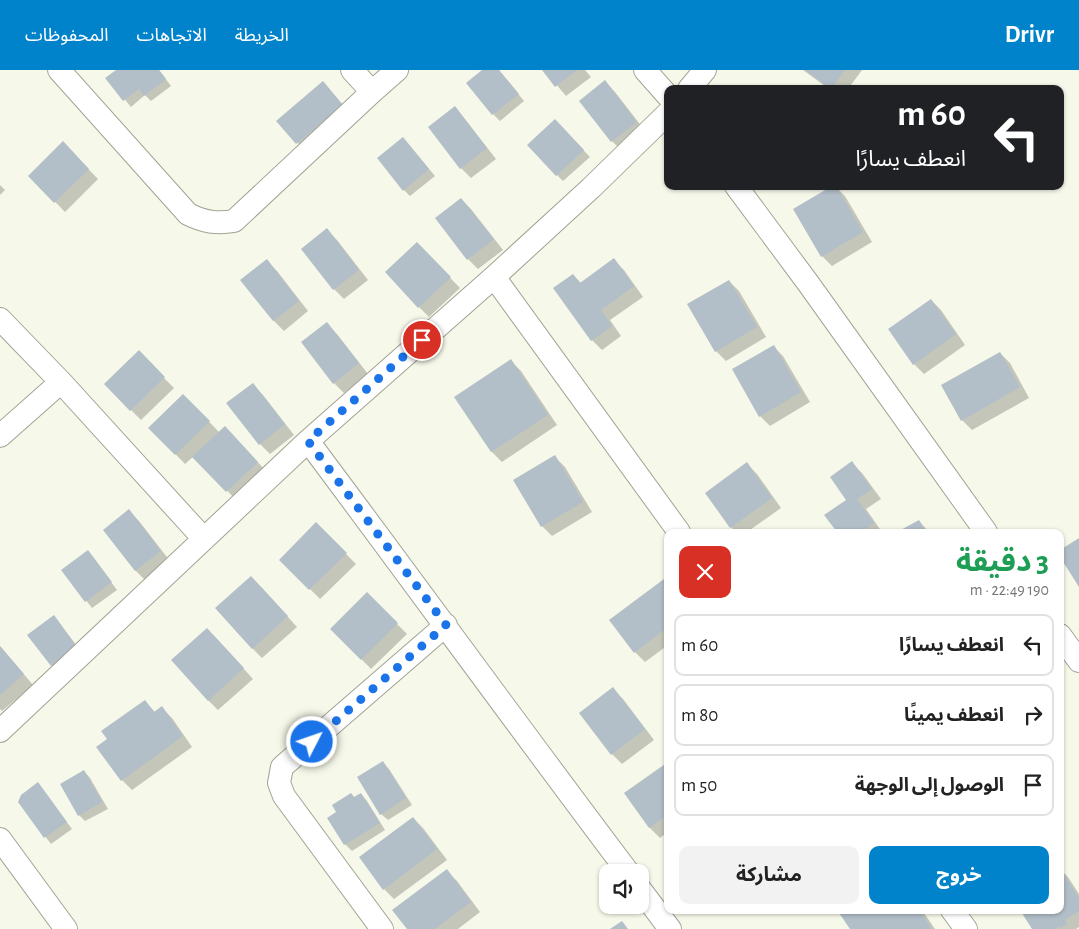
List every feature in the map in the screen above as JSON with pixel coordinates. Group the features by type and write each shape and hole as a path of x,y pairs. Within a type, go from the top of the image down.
{"street":[{"path":"59,70 188,214 202,221 220,224 234,221 397,70"},
{"path":"352,70 372,92"},
{"path":"645,70 664,91"},
{"path":"692,85 705,70"},
{"path":"0,731 308,441 494,277 591,188 664,117"},
{"path":"739,190 984,529"},
{"path":"494,277 677,529"},
{"path":"0,319 61,382 204,540"},
{"path":"0,436 61,382"},
{"path":"308,441 622,864"},
{"path":"382,929 284,796 279,783 282,768 446,625"},
{"path":"1064,640 1079,661"},
{"path":"0,839 66,929"},
{"path":"649,901 670,929"},
{"path":"955,914 966,929"}],"building":[{"path":"116,70 159,70 166,79 144,96 139,89 123,101 105,78"},
{"path":"482,70 499,70 519,94 492,115 466,83"},
{"path":"542,70 577,70 555,87"},
{"path":"805,70 845,70 834,85 826,85"},
{"path":"605,80 637,122 611,142 579,101"},
{"path":"323,81 343,105 296,144 276,121"},
{"path":"455,106 487,148 460,169 428,127"},
{"path":"555,119 584,150 556,176 527,145"},
{"path":"403,137 429,169 403,191 377,158"},
{"path":"63,141 89,169 54,203 28,176"},
{"path":"825,190 838,190 863,232 821,257 793,209"},
{"path":"461,198 494,239 467,260 435,218"},
{"path":"327,228 359,270 333,290 301,249"},
{"path":"417,242 451,277 418,308 385,272"},
{"path":"614,258 634,286 601,310 612,326 591,341 553,288 573,274 580,283"},
{"path":"267,259 299,301 273,321 240,280"},
{"path":"729,280 757,327 715,352 687,304"},
{"path":"931,299 956,334 913,365 888,329"},
{"path":"327,322 359,363 333,384 301,342"},
{"path":"774,345 801,392 759,417 732,369"},
{"path":"139,350 165,377 130,411 104,384"},
{"path":"1000,352 1020,387 961,421 941,385"},
{"path":"511,359 548,415 491,452 454,397"},
{"path":"253,383 285,424 259,445 226,403"},
{"path":"183,394 210,421 175,455 148,428"},
{"path":"225,426 258,462 226,492 192,457"},
{"path":"555,455 583,502 541,527 513,480"},
{"path":"852,461 872,489 857,499 874,523 865,529 835,529 824,515 846,500 830,477"},
{"path":"747,462 772,498 730,528 705,493"},
{"path":"129,509 161,551 135,571 103,530"},
{"path":"919,520 924,529 902,529"},
{"path":"316,522 347,553 309,590 279,560"},
{"path":"1079,538 1079,587 1064,563 1064,547"},
{"path":"88,550 112,582 85,602 61,570"},
{"path":"251,576 288,616 252,649 215,608"},
{"path":"664,579 664,630 634,653 609,620"},
{"path":"367,592 398,623 361,660 330,629"},
{"path":"54,615 77,647 51,666 27,635"},
{"path":"207,628 244,668 208,701 171,660"},
{"path":"0,646 24,674 0,695"},
{"path":"613,687 645,729 611,755 579,713"},
{"path":"145,700 154,712 162,706 183,736 121,781 96,747 107,739 101,731"},
{"path":"383,761 406,798 380,815 357,777"},
{"path":"664,765 664,818 649,828 624,793"},
{"path":"84,770 102,802 78,816 60,784"},
{"path":"38,782 67,822 44,838 18,802 21,795"},
{"path":"351,793 354,797 361,793 380,823 344,845 327,818 336,812 332,805"},
{"path":"413,817 437,849 383,890 359,857"},
{"path":"447,869 471,902 435,929 407,929 392,910"},
{"path":"1064,874 1079,898 1079,911 1065,920 1067,924 1061,928 1060,926 1055,929 1032,929 1023,914 1064,914"},
{"path":"840,914 922,914 932,929 850,929"},
{"path":"622,921 628,929 610,929"}],"route":[{"path":"312,742 446,625 308,441 422,340"}]}
